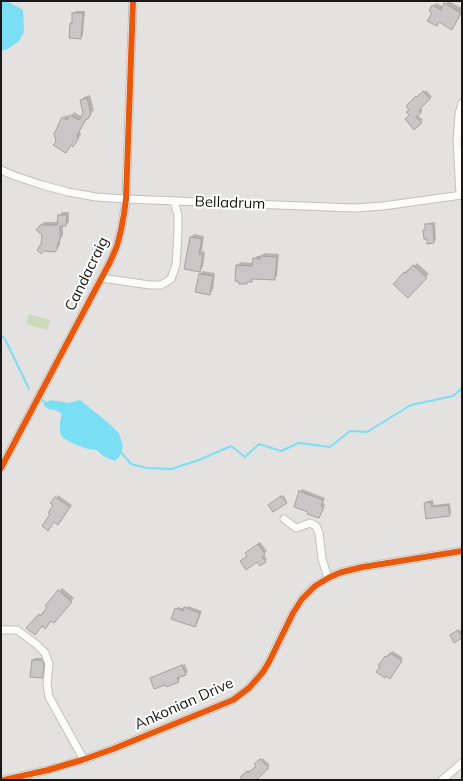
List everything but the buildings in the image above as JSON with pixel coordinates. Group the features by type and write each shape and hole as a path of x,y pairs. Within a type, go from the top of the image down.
{"street":[{"name":"Candacraig","path":"1,468 110,262 117,246 124,219 126,199 133,1"},
{"path":"461,195 457,141 459,114 462,103"},
{"name":"Belladrum","path":"1,170 42,185 68,192 96,197 126,199 354,208 383,206 461,195"},
{"path":"101,278 150,285 161,285 171,279 176,265 178,232 178,215 174,201"},
{"path":"284,519 296,528 310,523 316,526 319,534 322,560 328,578"},
{"name":"Ankonian Drive","path":"4,780 84,760 223,704 242,694 263,672 293,613 302,599 315,586 328,578 342,572 363,567 462,551"},
{"path":"1,630 17,630 36,644 45,653 49,664 47,684 49,697 84,760"},
{"path":"442,780 462,763"}],"green space":[{"path":"29,314 50,320 47,330 26,324"}],"water":[{"path":"1,1 7,1 23,10 24,32 19,41 8,49 1,51"},
{"path":"51,400 69,403 80,400 106,421 119,433 123,446 120,456 115,461 105,457 96,450 79,446 62,437 60,432 60,422 62,414 55,410 48,409 43,404"}],"waterway":[{"path":"1,335 5,339 29,389"},
{"path":"120,451 131,464 147,468 171,469 199,460 231,446 245,457 259,444 281,451 299,443 330,447 350,431 367,432 411,405 453,396 462,388"},
{"path":"42,400 48,404"}],"cycle path":[{"path":"1,468 110,262 117,246 126,199 133,1"},
{"path":"4,780 48,770 82,760 113,749 233,700 249,688 263,672 293,613 302,599 315,586 330,577 342,572 363,567 462,551"}]}
